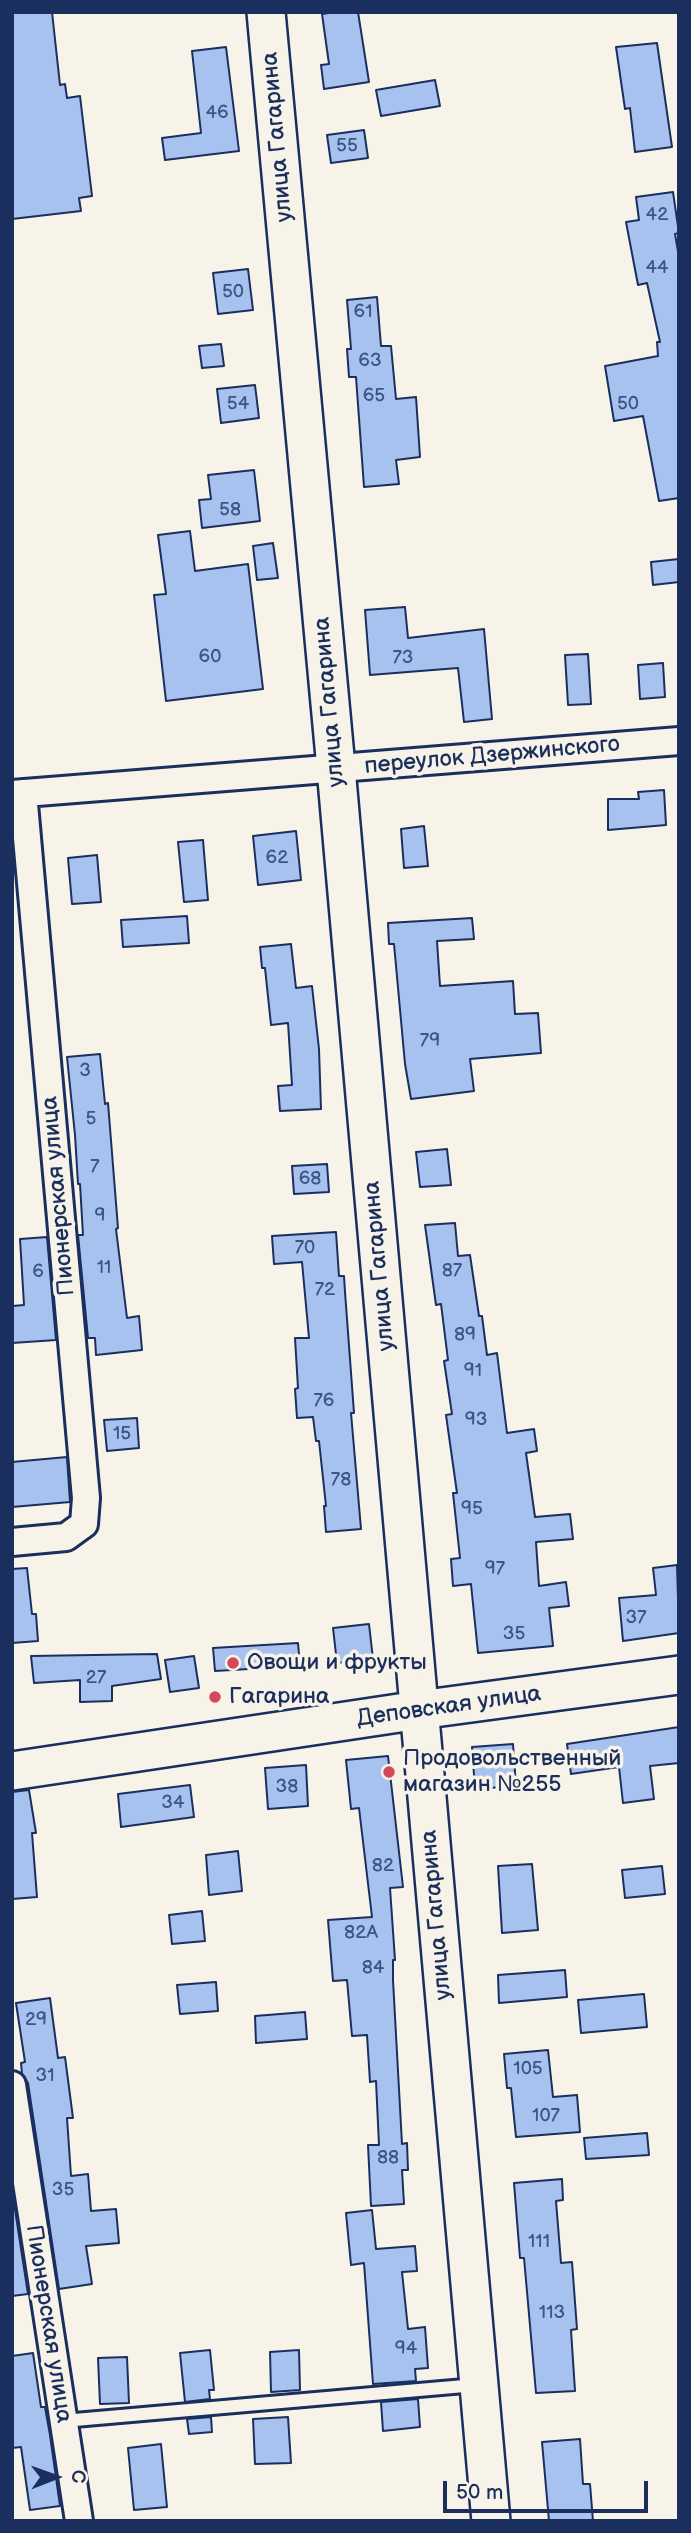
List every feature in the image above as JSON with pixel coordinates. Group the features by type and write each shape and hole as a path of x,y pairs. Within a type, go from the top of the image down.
{"street":[{"name":"улица Гагарина","path":"266,12 336,768 491,2521"},
{"name":"переулок Дзержинского","path":"18,794 679,741"},
{"name":"Пионерская улица","path":"12,1542 66,1537 84,1524 86,1498 18,794"},
{"name":"Деповская улица","path":"12,1771 419,1710 679,1675"},
{"name":"Пионерская улица","path":"12,2085 79,2521"}],"lane":[{"path":"63,2421 480,2385"}],"building":[{"path":"12,12 52,12 60,85 65,84 67,98 80,96 92,196 79,198 81,211 12,219"},
{"path":"358,12 369,82 324,89 321,65 329,64 322,14"},
{"path":"657,43 672,147 635,152 630,108 625,109 616,47"},
{"path":"226,47 239,151 165,160 162,138 201,133 192,51"},
{"path":"435,80 440,106 381,116 376,90"},
{"path":"364,130 368,158 331,163 327,135"},
{"path":"673,192 679,233 675,234 679,257 679,498 659,501 643,416 614,421 605,366 658,356 657,342 660,342 647,283 638,285 626,222 639,220 636,197"},
{"path":"248,269 253,310 218,314 213,273"},
{"path":"377,297 381,346 391,346 396,399 416,397 420,457 396,460 399,484 364,487 356,377 349,377 347,349 351,349 347,300"},
{"path":"221,344 224,366 202,368 199,346"},
{"path":"255,385 259,418 221,423 217,389"},
{"path":"254,470 260,521 202,528 199,500 211,499 208,475"},
{"path":"190,531 195,571 248,564 263,689 166,701 154,595 166,594 158,535"},
{"path":"273,543 278,578 257,580 253,546"},
{"path":"679,559 679,582 653,585 651,562"},
{"path":"405,607 408,638 484,629 492,719 464,722 458,668 370,675 365,610"},
{"path":"588,654 591,704 568,705 565,655"},
{"path":"663,663 665,697 640,699 638,665"},
{"path":"664,790 666,825 608,830 608,799 639,799 638,792"},
{"path":"424,826 428,866 404,868 401,829"},
{"path":"296,831 301,880 258,885 253,836"},
{"path":"203,840 208,900 184,902 178,842"},
{"path":"97,855 101,902 72,904 68,858"},
{"path":"187,916 189,943 123,947 121,920"},
{"path":"472,918 474,939 437,941 440,986 513,981 515,1014 538,1013 541,1053 470,1059 474,1091 411,1099 405,1064 394,944 389,944 388,923"},
{"path":"291,944 296,988 312,986 319,1049 321,1109 280,1111 278,1086 292,1085 288,1023 271,1025 260,947"},
{"path":"100,1054 105,1104 108,1103 116,1229 127,1318 139,1316 142,1350 96,1355 95,1338 88,1338 78,1235 83,1235 80,1184 67,1057"},
{"path":"447,1149 451,1185 420,1187 416,1152"},
{"path":"327,1164 329,1192 294,1194 292,1166"},
{"path":"455,1223 458,1256 470,1255 487,1355 497,1353 507,1433 534,1429 537,1451 526,1453 535,1517 570,1514 573,1539 536,1542 539,1586 566,1582 569,1606 549,1608 553,1646 478,1653 471,1584 453,1586 451,1559 460,1558 453,1493 457,1493 446,1415 452,1414 444,1361 448,1360 441,1304 436,1305 425,1225"},
{"path":"336,1232 339,1276 344,1276 354,1413 351,1413 361,1529 326,1532 319,1441 316,1441 313,1417 297,1418 295,1338 309,1338 302,1262 274,1264 272,1236"},
{"path":"47,1237 56,1340 12,1343 12,1306 24,1305 20,1239"},
{"path":"137,1418 139,1448 107,1451 104,1420"},
{"path":"67,1457 70,1502 12,1507 12,1462"},
{"path":"677,1565 679,1633 623,1641 619,1598 656,1595 653,1568"},
{"path":"27,1568 38,1641 12,1643 12,1569"},
{"path":"369,1624 373,1659 337,1663 333,1628"},
{"path":"298,1643 300,1666 215,1671 213,1648"},
{"path":"157,1654 161,1679 112,1686 112,1701 80,1702 80,1680 34,1683 31,1656"},
{"path":"194,1656 199,1688 170,1692 165,1660"},
{"path":"679,1727 679,1763 650,1766 654,1799 623,1803 619,1767 571,1774 567,1744"},
{"path":"513,1744 516,1786 475,1789 472,1747"},
{"path":"388,1756 403,1887 390,1888 402,2144 407,2143 408,2170 402,2170 404,2204 371,2206 368,2145 379,2145 376,2081 370,2082 367,2035 352,2036 347,1980 333,1981 328,1920 372,1917 359,1808 351,1809 346,1760"},
{"path":"306,1765 308,1806 268,1809 265,1768"},
{"path":"190,1785 194,1817 121,1827 118,1794"},
{"path":"29,1790 36,1833 32,1833 37,1897 12,1899 12,1792"},
{"path":"238,1851 242,1891 209,1895 206,1855"},
{"path":"532,1864 538,1930 502,1933 498,1866"},
{"path":"662,1866 665,1894 625,1898 622,1870"},
{"path":"202,1911 205,1941 172,1944 169,1915"},
{"path":"565,1970 567,1997 499,2003 498,1975"},
{"path":"216,1982 218,2011 180,2014 177,1985"},
{"path":"644,1994 647,2027 581,2033 578,2000"},
{"path":"50,1998 58,2058 65,2057 73,2118 67,2118 71,2176 88,2174 91,2211 116,2209 119,2243 86,2246 92,2284 59,2289 28,2083 22,2074 21,2063 25,2062 16,2003"},
{"path":"305,2012 307,2039 256,2043 255,2016"},
{"path":"548,2050 553,2097 577,2095 580,2132 516,2137 504,2054"},
{"path":"647,2133 649,2155 586,2159 584,2138"},
{"path":"562,2179 563,2200 556,2201 561,2263 572,2262 577,2329 571,2330 575,2391 536,2393 524,2258 520,2258 514,2183"},
{"path":"12,2190 28,2294 12,2296"},
{"path":"372,2210 376,2249 415,2246 417,2271 402,2272 408,2329 425,2327 428,2368 415,2369 416,2381 373,2384 364,2263 351,2265 346,2213"},
{"path":"210,2350 214,2390 209,2390 210,2399 185,2402 180,2353"},
{"path":"299,2350 300,2390 271,2392 270,2352"},
{"path":"33,2353 41,2407 45,2407 50,2435 60,2506 30,2510 21,2447 12,2448 12,2356"},
{"path":"127,2357 129,2403 100,2404 98,2358"},
{"path":"418,2399 420,2427 383,2431 381,2402"},
{"path":"211,2417 212,2432 189,2434 187,2419"},
{"path":"288,2417 291,2463 255,2464 253,2419"},
{"path":"580,2439 583,2484 590,2484 593,2521 549,2521 542,2442"},
{"path":"161,2444 167,2507 134,2510 128,2448"}],"place":[{"name":"Овощи и фрукты","path":"233,1663"},
{"name":"Гагарина","path":"215,1697"},
{"name":"Продовольственный магазин №255","path":"389,1772"}]}
